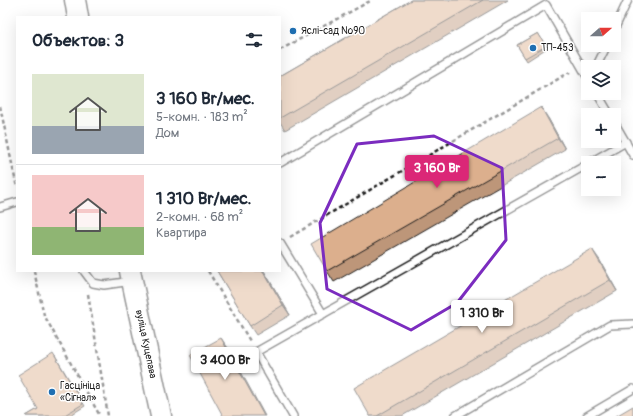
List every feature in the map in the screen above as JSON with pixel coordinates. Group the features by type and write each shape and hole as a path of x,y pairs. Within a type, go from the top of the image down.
{"main road":[{"path":"74,0 78,16"},
{"name":"вуліца Куцепава","path":"131,276 161,416"}],"lane":[{"path":"621,15 628,0"},
{"path":"281,162 546,5 581,66"},
{"path":"621,134 633,155"},
{"path":"601,156 626,142"},
{"path":"293,416 256,352 581,167"},
{"path":"0,207 16,202"},
{"path":"281,245 323,314"},
{"path":"85,272 93,283 104,285 131,276"},
{"path":"455,416 610,325 633,324"},
{"path":"587,416 633,389"}],"path":[{"path":"281,49 372,0"},
{"path":"287,239 581,66"},
{"path":"0,106 16,183"},
{"path":"34,272 44,315 100,416"},
{"path":"209,272 256,352"},
{"path":"87,287 108,416"}],"highlighted area":[{"path":"434,136 502,168 506,240 457,303 411,330 327,289 320,223 357,144"}],"building":[{"path":"411,0 483,0 281,117 281,75"},
{"name":"ТП-453","path":"538,33 546,46 525,58 517,45"},
{"path":"541,107 558,138 327,271 311,244"},
{"path":"592,249 610,280 377,416 370,416 354,388"},
{"path":"218,272 264,272 283,305 250,326"},
{"path":"221,338 264,416 223,416 190,355"},
{"name":"Гасцініца «Сігнал»","path":"53,353 83,404 63,416 26,416 38,409 18,375"},
{"path":"633,406 633,416 616,416"}],"place":[{"name":"Яслі-сад №90","path":"293,31"},
{"name":"ТП-453","path":"533,48"},
{"name":"Гасцініца «Сігнал»","path":"52,392"}]}
